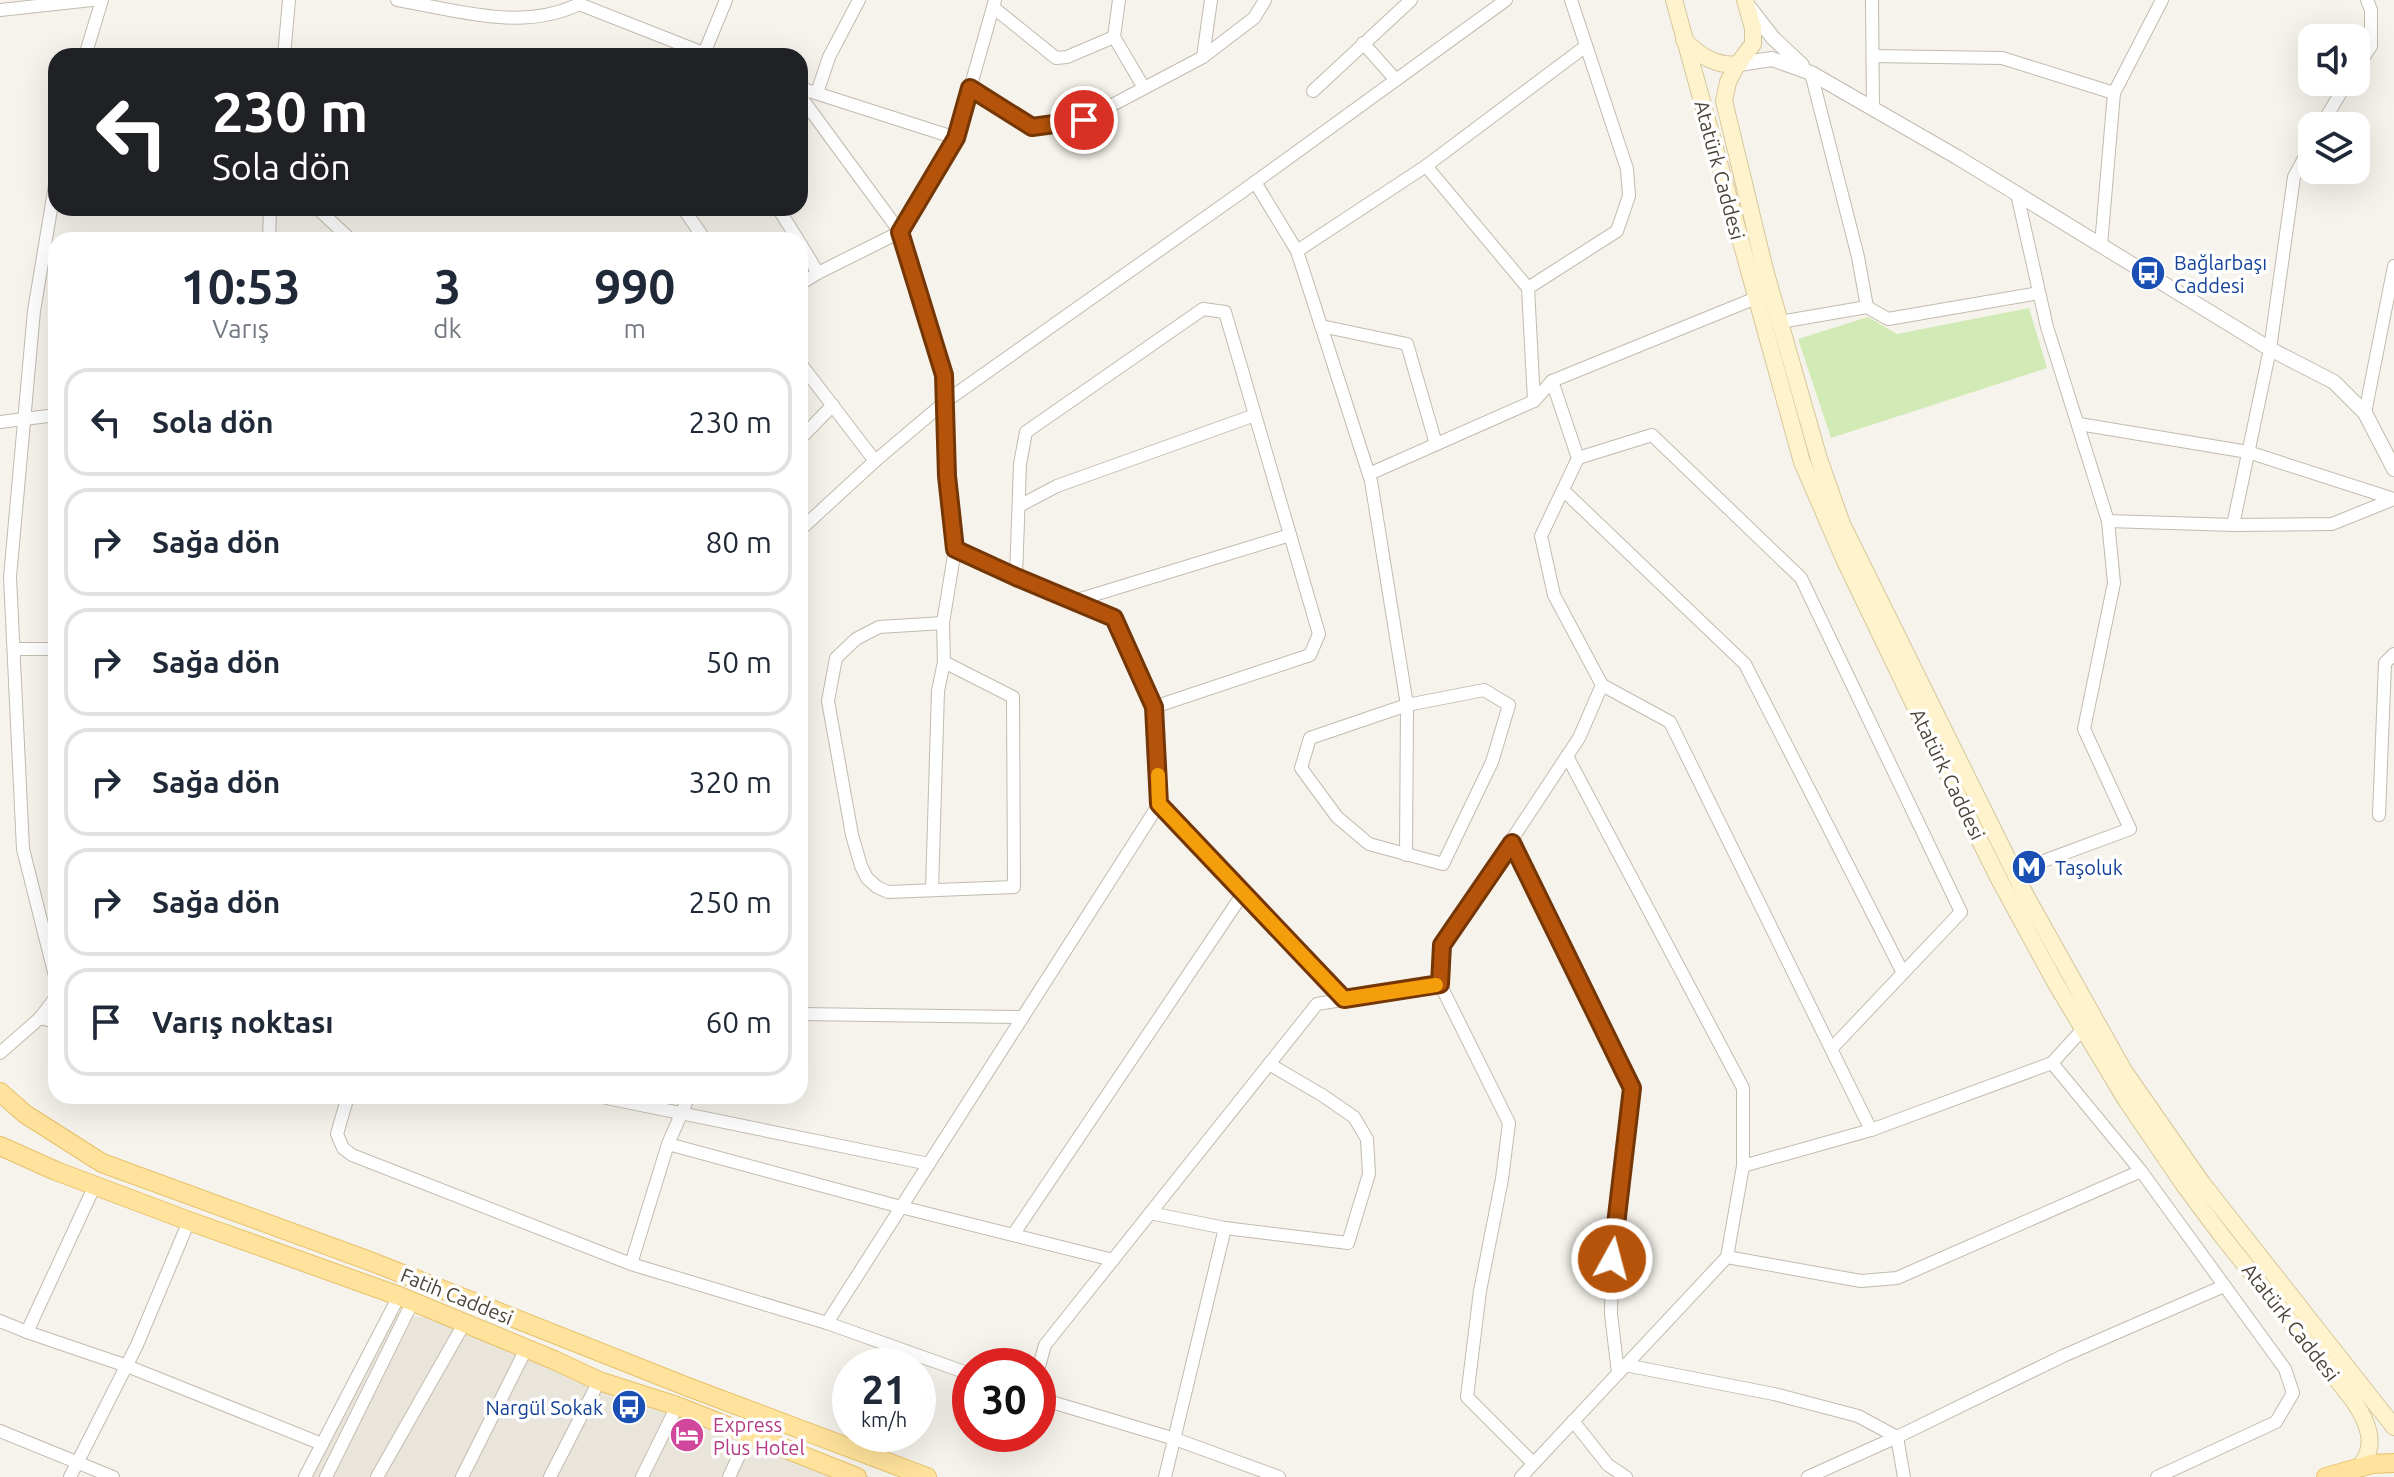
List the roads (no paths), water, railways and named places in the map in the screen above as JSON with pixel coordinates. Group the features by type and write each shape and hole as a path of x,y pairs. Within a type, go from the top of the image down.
{"main road":[{"name":"Atatürk Caddesi","path":"1674,0 1802,462 1821,509 2000,881 2089,1026 2202,1183 2394,1427"},
{"name":"Atatürk Caddesi","path":"1746,2 1753,28 1753,44 1728,82 1724,101 1765,270 1819,459 1842,524 2126,1100 2184,1185 2367,1421 2371,1447 2365,1460 2341,1473"},
{"path":"1684,40 1717,63 1739,64"},
{"name":"Fatih Caddesi","path":"0,1092 25,1114 102,1163 375,1263 688,1387 927,1477"},
{"name":"Fatih Caddesi","path":"0,1146 189,1221 406,1298 599,1381 677,1406 749,1434 815,1469 857,1477"},
{"path":"2341,1473 2394,1463"}],"street":[{"path":"0,10 92,0"},
{"path":"87,48 102,0"},
{"path":"285,48 289,0"},
{"path":"397,0 436,3 488,16 526,19 560,13 580,2 689,48"},
{"path":"709,48 726,0"},
{"path":"817,93 829,57 859,0"},
{"path":"1119,0 1114,37 1144,88"},
{"path":"1203,57 1211,0"},
{"path":"970,88 1032,127 1084,120 1203,57 1254,18 1265,0"},
{"path":"1313,91 1411,0"},
{"path":"808,522 946,401 1506,0"},
{"path":"1528,288 1617,231 1629,196 1627,169 1571,0"},
{"path":"1872,0 1873,109"},
{"path":"2101,245 2114,93 2162,0"},
{"path":"2367,0 2371,10 2370,48"},
{"path":"1746,2 1773,38 1811,73 1858,257 1867,307"},
{"path":"808,279 900,232 956,138 995,4 1056,58 1067,57 1114,37"},
{"path":"1363,43 1396,80"},
{"path":"1297,251 1426,166 1586,46"},
{"path":"1873,56 2002,58 2114,93"},
{"path":"1739,64 1772,59 1811,73 2017,194 2270,349 2334,382 2365,413 2394,469"},
{"path":"808,90 956,138"},
{"path":"808,107 900,232 944,375 945,437 955,549 943,623 944,662 938,691 932,889"},
{"path":"1426,166 1528,288 1534,401"},
{"path":"2233,525 2270,349 2294,177 2298,169"},
{"path":"1255,182 1297,251 1369,474 1407,705 1406,855"},
{"path":"2014,872 2130,829 2084,729 2114,583 2108,521 2047,327 2017,194"},
{"path":"48,948 23,849 10,577 34,311 50,216"},
{"path":"326,216 342,232"},
{"path":"808,257 818,273"},
{"path":"2365,413 2394,266"},
{"path":"1780,322 1867,307 1888,319 2039,293"},
{"path":"1369,474 1534,401 1552,381 1756,298"},
{"path":"1016,577 1020,464 1026,432 1203,309 1225,312 1319,634 1310,655 1154,707"},
{"path":"1321,326 1407,344 1436,444"},
{"path":"808,373 875,461"},
{"path":"1552,381 1578,458 1541,536 1554,595 1602,685 1670,722 1871,1130"},
{"path":"808,431 833,405"},
{"path":"1019,506 1057,486 1255,415"},
{"path":"0,422 48,416"},
{"path":"2079,424 2248,452 2394,499"},
{"path":"1578,458 1652,435 1801,578 1961,912 1832,1048"},
{"path":"1563,490 1745,664 1903,973"},
{"path":"2108,521 2332,524 2394,499"},
{"path":"1074,601 1290,535"},
{"path":"827,1323 1159,804 1154,707 1114,618 955,549"},
{"path":"943,623 879,627 856,639 836,658 828,701 852,835 867,878 888,892 1014,887 1013,697 944,662"},
{"path":"14,649 48,649"},
{"path":"2379,815 2385,663 2394,654"},
{"path":"1533,1463 1467,1397 1480,1291 1502,1179 1509,1123 1440,984 1442,945 1579,738 1602,685"},
{"path":"1484,690 1509,705 1492,762 1443,864 1406,855 1369,844 1337,817 1301,768 1310,738 1407,705 1484,690"},
{"path":"1521,1477 1727,1257 1743,1166 1743,1088 1567,756"},
{"path":"1159,804 1344,999"},
{"path":"1512,843 1632,1088 1612,1259 1611,1314 1622,1369"},
{"path":"1013,1235 1244,892"},
{"path":"1044,1348 1317,1004 1440,984"},
{"path":"0,1053 48,1008"},
{"path":"808,1014 1023,1017"},
{"path":"40,1018 48,1020"},
{"path":"1743,1166 1871,1130 2052,1063 2089,1026"},
{"path":"2052,1063 2141,1171 2285,1369 2293,1393 2276,1422 2157,1477"},
{"path":"1150,1213 1225,1228 1348,1243 1369,1174 1367,1139 1354,1117 1269,1064"},
{"path":"346,1104 337,1134 343,1148 352,1155 631,1264 827,1323 952,1368"},
{"path":"634,1104 929,1164"},
{"path":"631,1264 668,1144 685,1104"},
{"path":"668,1144 1113,1260"},
{"path":"1727,1257 1861,1281 1897,1278 2141,1171"},
{"path":"27,1332 95,1185"},
{"path":"70,1477 127,1366 189,1221"},
{"path":"1165,1477 1225,1228"},
{"path":"1808,1477 2063,1356 2224,1286"},
{"path":"305,1477 406,1298"},
{"path":"326,1477 406,1298"},
{"path":"0,1321 127,1366 322,1444"},
{"path":"377,1477 465,1322"},
{"path":"462,1477 526,1349"},
{"path":"1622,1369 1774,1394 1858,1416 1897,1437"},
{"path":"550,1477 599,1381"},
{"path":"1056,1403 1175,1439 1279,1477"},
{"path":"642,1477 677,1406"},
{"path":"1573,1421 1608,1465 1626,1477"},
{"path":"0,1431 113,1477"},
{"path":"729,1477 749,1434"},
{"path":"1897,1437 1904,1477"}],"place":[{"name":"Bağlarbaşı Caddesi","path":"2148,273"},
{"name":"Taşoluk","path":"2029,867"},
{"name":"Nargül Sokak","path":"629,1407"},
{"name":"Express Plus Hotel","path":"687,1435"}]}
